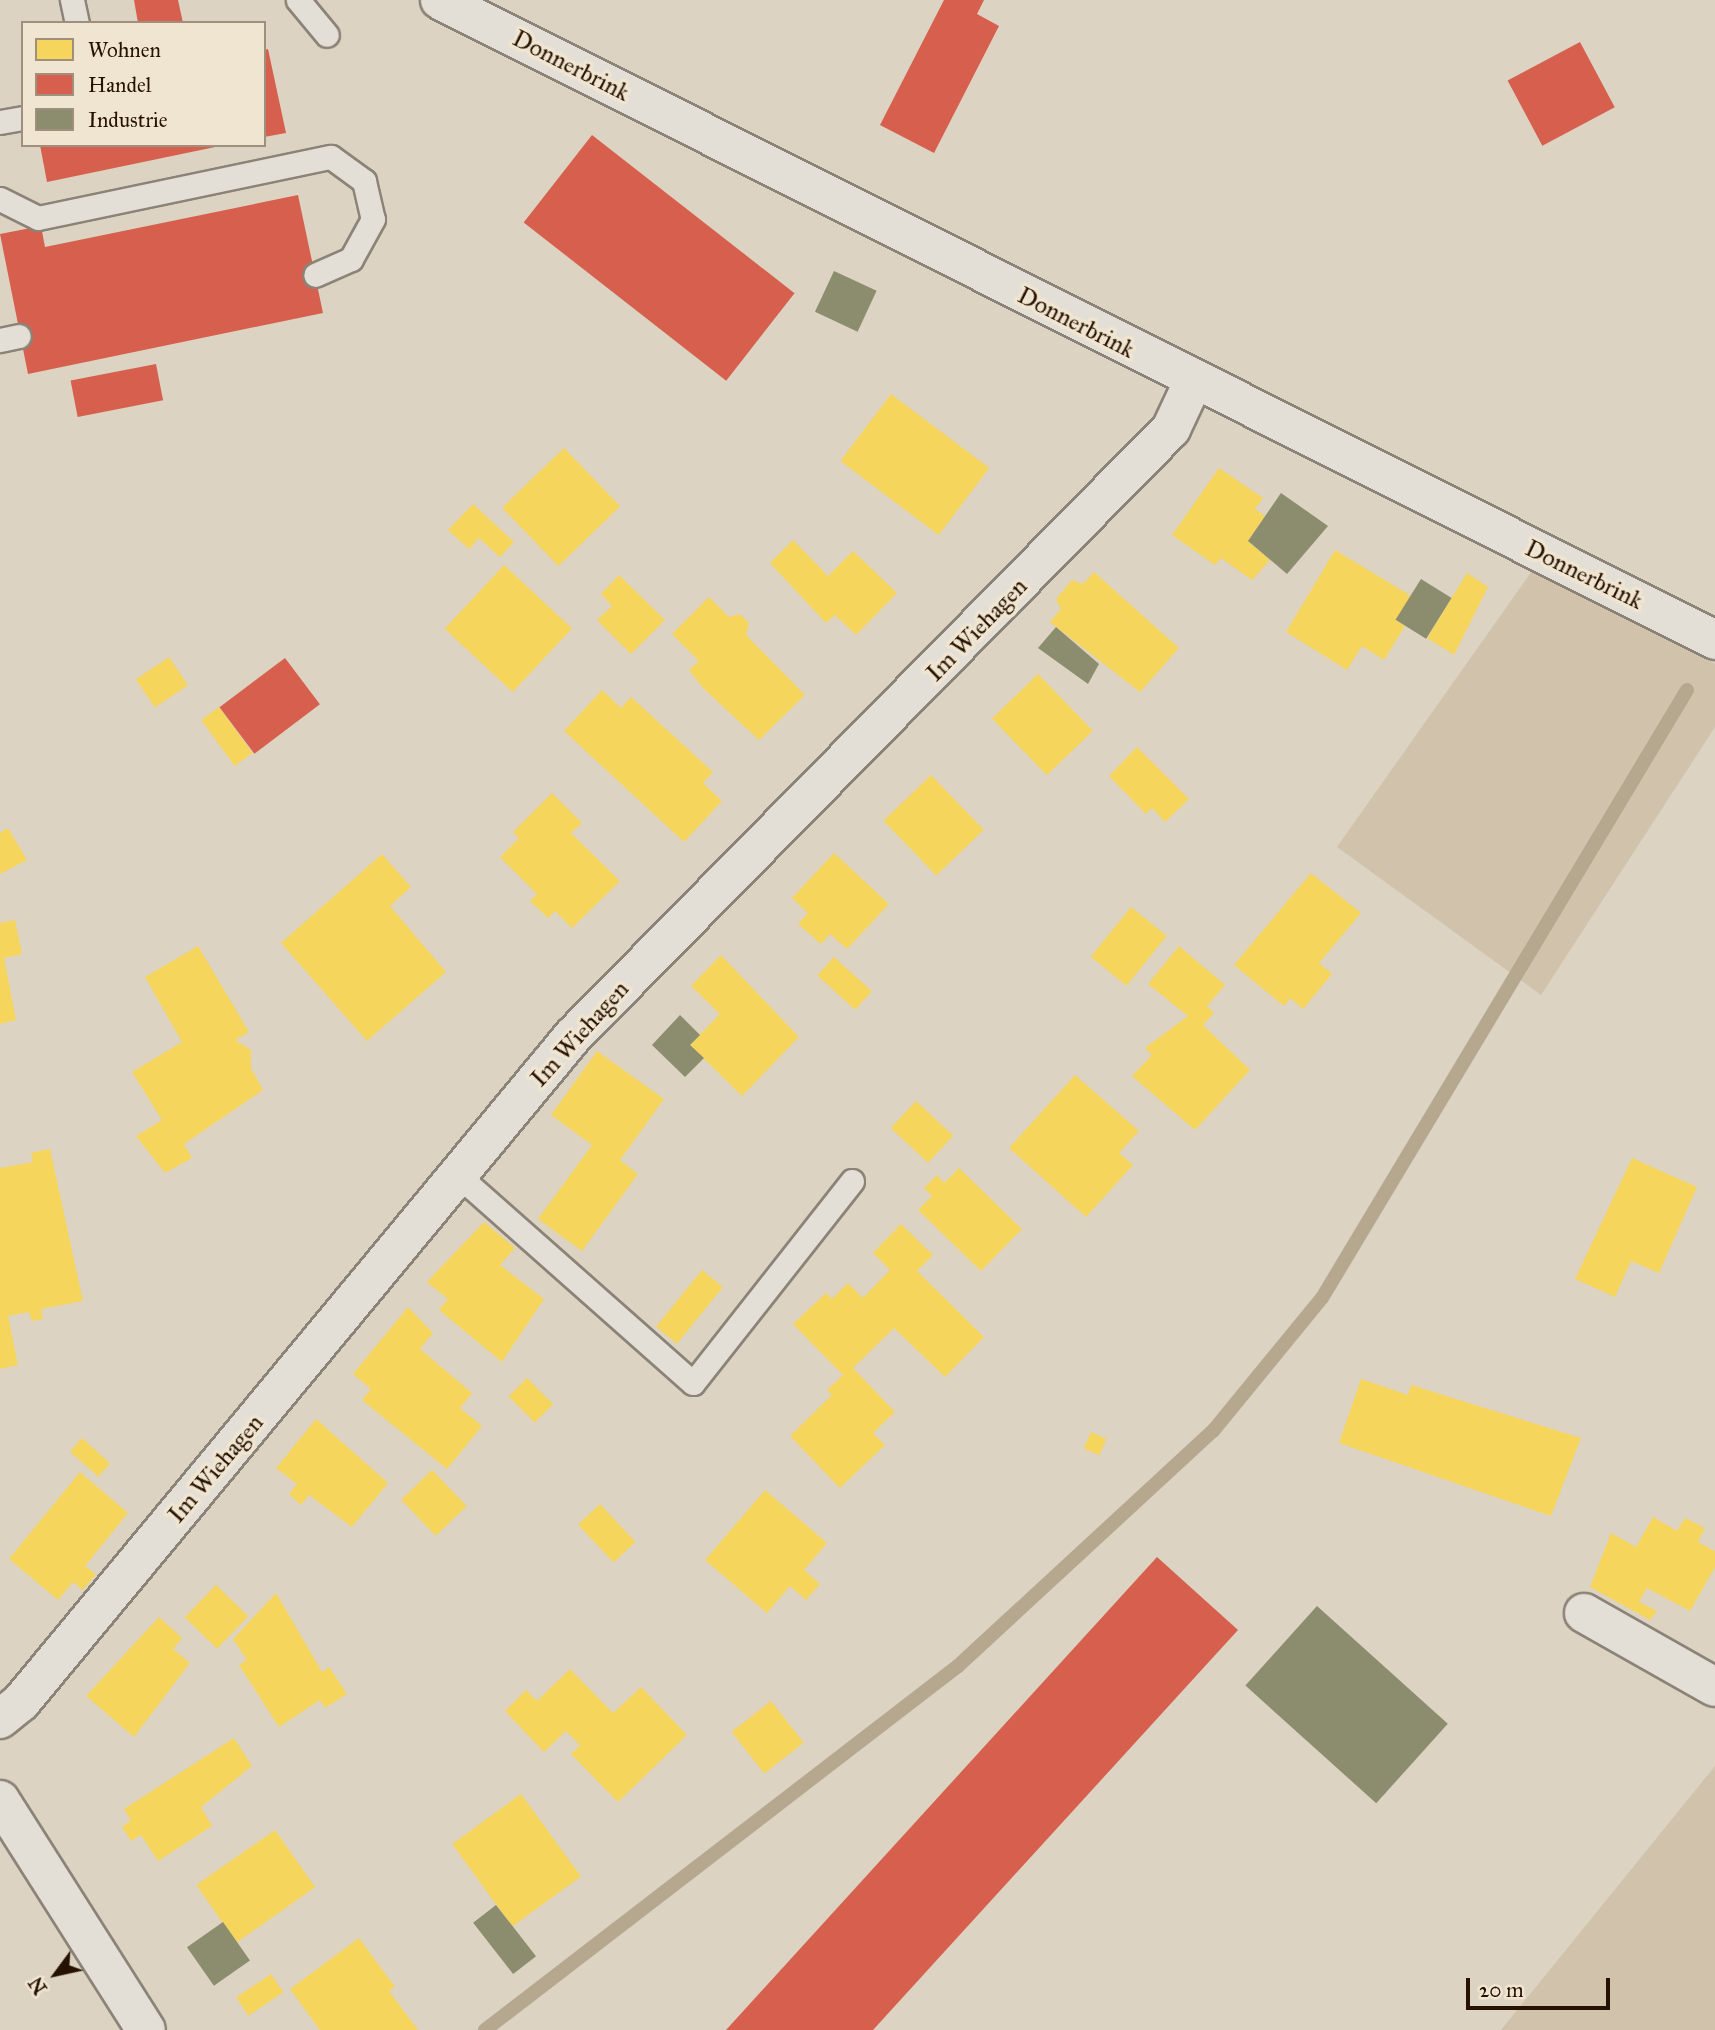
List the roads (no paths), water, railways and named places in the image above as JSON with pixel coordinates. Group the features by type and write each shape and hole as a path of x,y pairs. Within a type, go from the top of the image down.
{"street":[{"name":"Donnerbrink","path":"440,0 1193,382 1715,640"},
{"name":"Im Wiehagen","path":"0,1719 21,1702 460,1177 573,1036 1171,429 1193,382"},
{"path":"1584,1613 1715,1686"},
{"path":"0,1800 146,2030"}],"lane":[{"path":"72,0 77,21"},
{"path":"298,0 327,34"},
{"path":"0,122 21,118"},
{"path":"0,199 38,218 331,157 364,181 373,219 351,259 315,275"},
{"path":"460,1177 692,1383 852,1181"}],"waterway":[{"path":"485,2030 958,1666 1213,1431 1322,1298 1687,690"}]}
